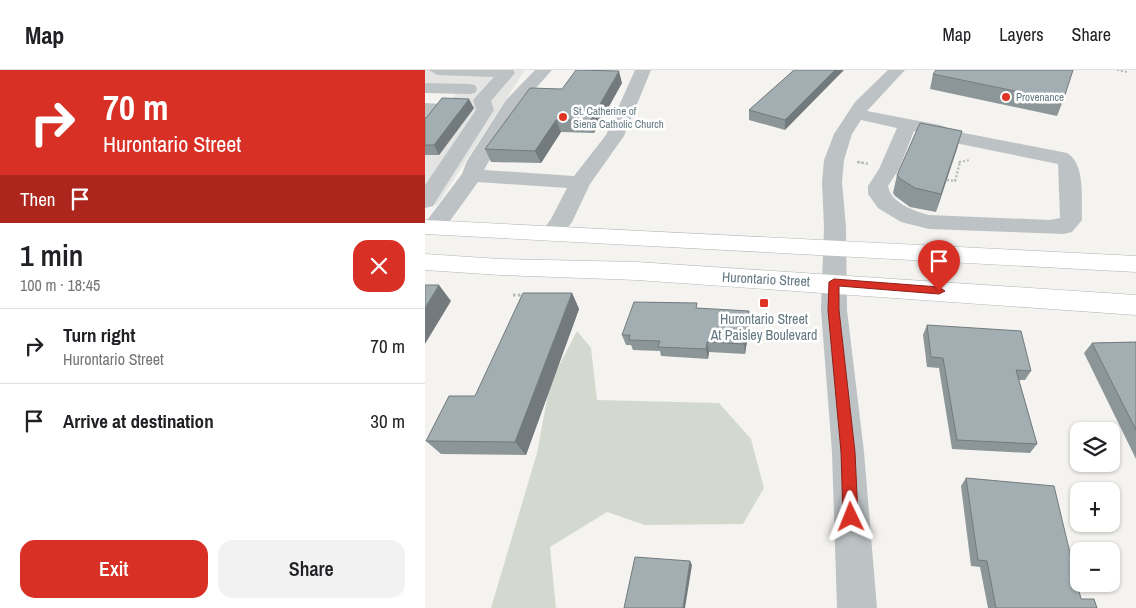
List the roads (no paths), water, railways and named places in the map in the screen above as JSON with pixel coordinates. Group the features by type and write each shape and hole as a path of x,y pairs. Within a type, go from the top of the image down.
{"main road":[{"path":"430,227 1136,264"},
{"name":"Hurontario Street","path":"425,262 500,267 637,270 834,282 1136,305"}],"street":[{"path":"425,80 437,70 507,73 490,89 482,100 485,110 434,173 425,201"},
{"path":"430,227 472,176 477,161 512,104 544,70"},
{"path":"551,234 561,222 580,183 615,136 643,70"},
{"path":"857,608 848,452 834,310 835,248 832,182 834,160 843,134 855,114 897,70"},
{"path":"425,88 490,89"},
{"path":"425,108 436,108 425,122"},
{"path":"855,114 908,124 940,131 971,140 1049,153 1067,161 1069,167 1071,220 1064,227 1050,228 929,222 909,217 886,203 879,194 878,186 889,169 908,124"},
{"path":"940,131 961,131 1007,140"},
{"path":"472,176 580,183"}],"place":[{"name":"Provenance","path":"1006,97"},
{"name":"St. Catherine of Siena Catholic Church","path":"563,117"},
{"name":"Hurontario Street At Paisley Boulevard","path":"764,303"}]}
